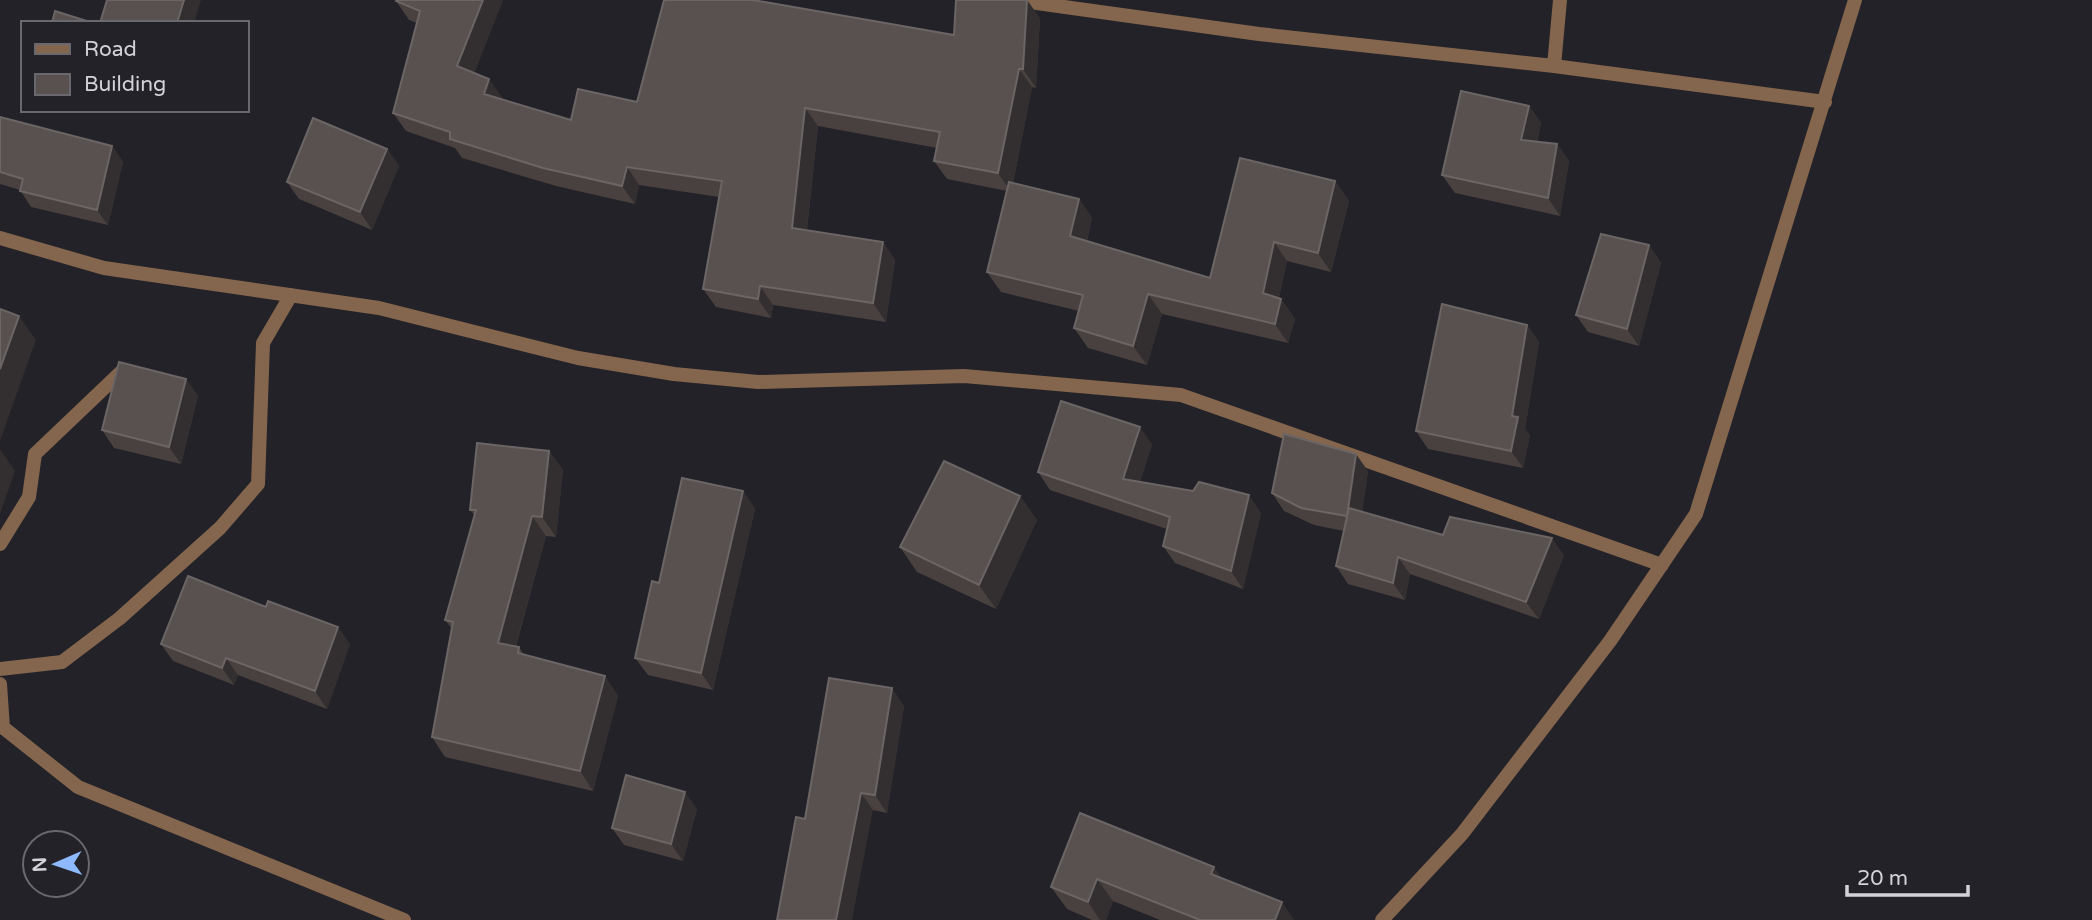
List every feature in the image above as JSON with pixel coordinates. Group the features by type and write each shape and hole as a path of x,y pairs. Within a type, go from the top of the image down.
{"street":[{"path":"1014,0 1259,34 1554,66 1825,102"},
{"path":"1554,66 1560,0"},
{"path":"1382,920 1462,834 1610,641 1696,514 1855,0"},
{"path":"0,238 104,268 379,308 578,358 674,374 758,382 964,376 1181,395 1662,565"},
{"path":"0,669 62,662 120,618 220,528 258,484 263,343 291,295"},
{"path":"0,544 29,497 35,454 121,372"},
{"path":"0,684 2,726 78,787 404,920"}],"building":[{"path":"107,0 184,0 178,21 101,21"},
{"path":"397,0 483,0 457,66 489,79 484,94 571,120 578,89 637,102 664,0 753,0 954,35 956,0 1027,0 1023,69 1019,69 998,173 934,161 940,132 805,108 792,228 883,242 873,303 760,286 758,299 703,289 722,181 627,167 622,186 543,168 450,139 450,132 393,113 420,11"},
{"path":"55,11 87,21 52,21"},
{"path":"1461,91 1529,106 1521,140 1557,144 1548,198 1442,175"},
{"path":"0,117 112,146 97,210 20,191 23,179 0,172"},
{"path":"313,118 387,149 360,212 287,182"},
{"path":"1240,158 1335,181 1318,253 1274,242 1263,293 1281,299 1275,324 1148,294 1133,346 1074,328 1083,295 987,272 1009,182 1079,199 1070,236 1210,278"},
{"path":"1601,234 1649,245 1627,329 1576,315"},
{"path":"1442,304 1527,325 1512,416 1518,417 1511,451 1416,431"},
{"path":"0,309 19,316 0,369"},
{"path":"119,362 186,379 169,447 102,430"},
{"path":"1061,401 1140,427 1123,479 1193,491 1199,482 1249,495 1231,571 1163,546 1170,517 1038,472"},
{"path":"1284,434 1356,454 1347,516 1301,508 1272,493"},
{"path":"477,443 549,451 542,517 532,516 498,643 519,647 518,653 605,676 580,771 432,737 453,622 445,620 476,510 470,510"},
{"path":"944,461 1020,496 979,585 900,547"},
{"path":"682,478 743,491 701,673 635,658 652,581 659,583"},
{"path":"1349,508 1443,535 1450,517 1552,538 1526,602 1398,557 1393,583 1336,566"},
{"path":"188,576 266,607 268,601 338,627 315,691 226,658 222,668 161,644"},
{"path":"829,678 892,688 875,795 861,793 836,920 777,920 796,817 805,819"},
{"path":"626,775 685,792 671,844 612,828"},
{"path":"1080,813 1214,867 1211,874 1282,902 1275,920 1200,920 1097,879 1088,902 1051,887"}]}
